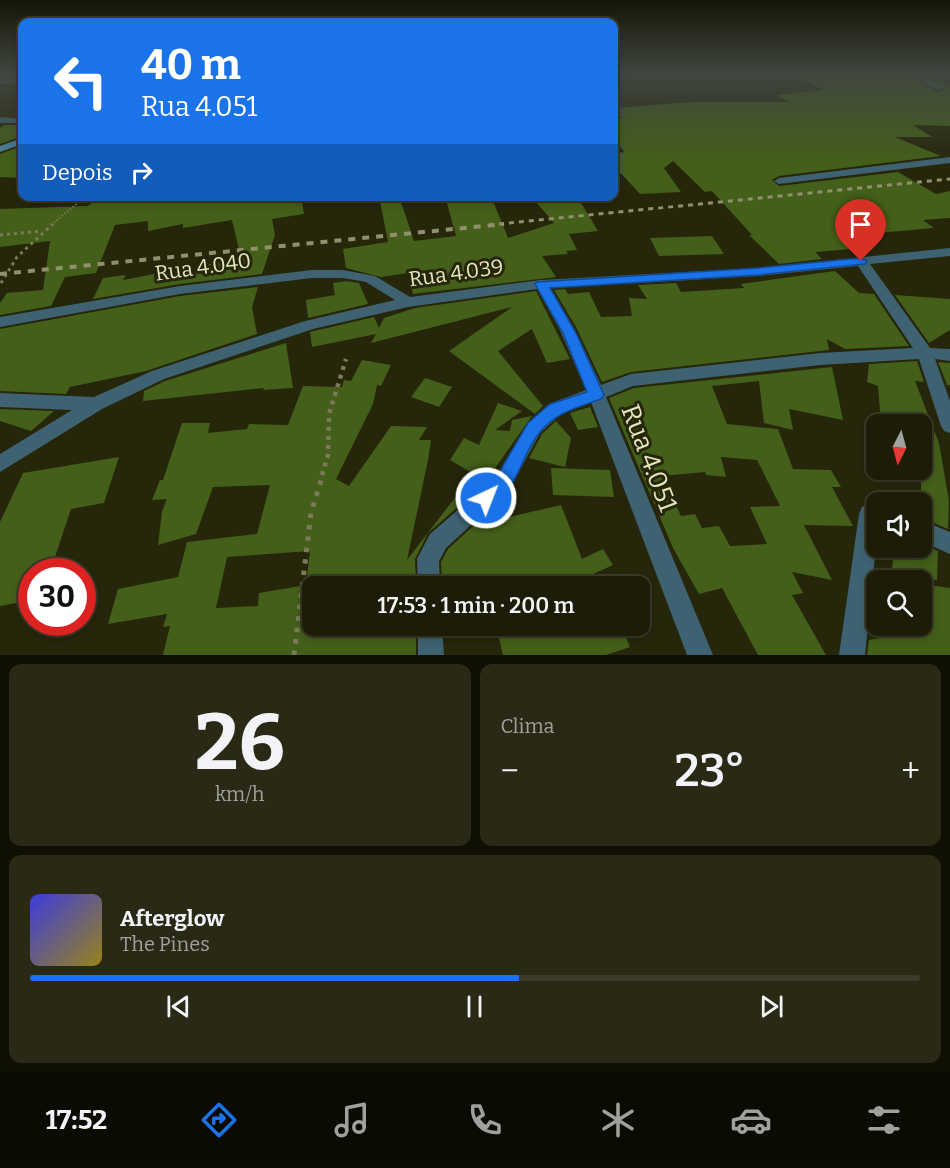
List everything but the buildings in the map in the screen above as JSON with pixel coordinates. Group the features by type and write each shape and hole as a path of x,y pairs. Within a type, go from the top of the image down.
{"street":[{"path":"0,120 18,121"},
{"path":"0,149 18,142"},
{"path":"779,181 950,160"},
{"name":"Rua 4.039","path":"0,464 96,404 158,375 310,324 408,302 541,284 758,272 950,252"},
{"path":"861,261 925,353 949,416"},
{"name":"Rua 4.040","path":"0,322 180,290 312,274 343,274 370,279 408,302"},
{"name":"Rua 4.051","path":"541,284 570,333 650,537 700,655"},
{"path":"429,576 428,559 438,541 502,484 534,428 555,409 631,380 820,359 925,353 950,355"},
{"path":"0,400 96,404"},
{"path":"852,655 866,532"},
{"path":"932,535 950,543"},
{"path":"430,636 431,655"}],"path":[{"path":"1,283 22,248 41,231 63,219 81,201"},
{"path":"0,235 41,231"},
{"path":"294,655 312,513 327,455 329,414 346,359"}],"railway":[{"path":"489,225 950,179"},
{"path":"0,274 504,224"}],"route":[{"path":"486,498 502,484 534,428 555,409 596,395 570,333 541,284 758,272 861,261"}]}
